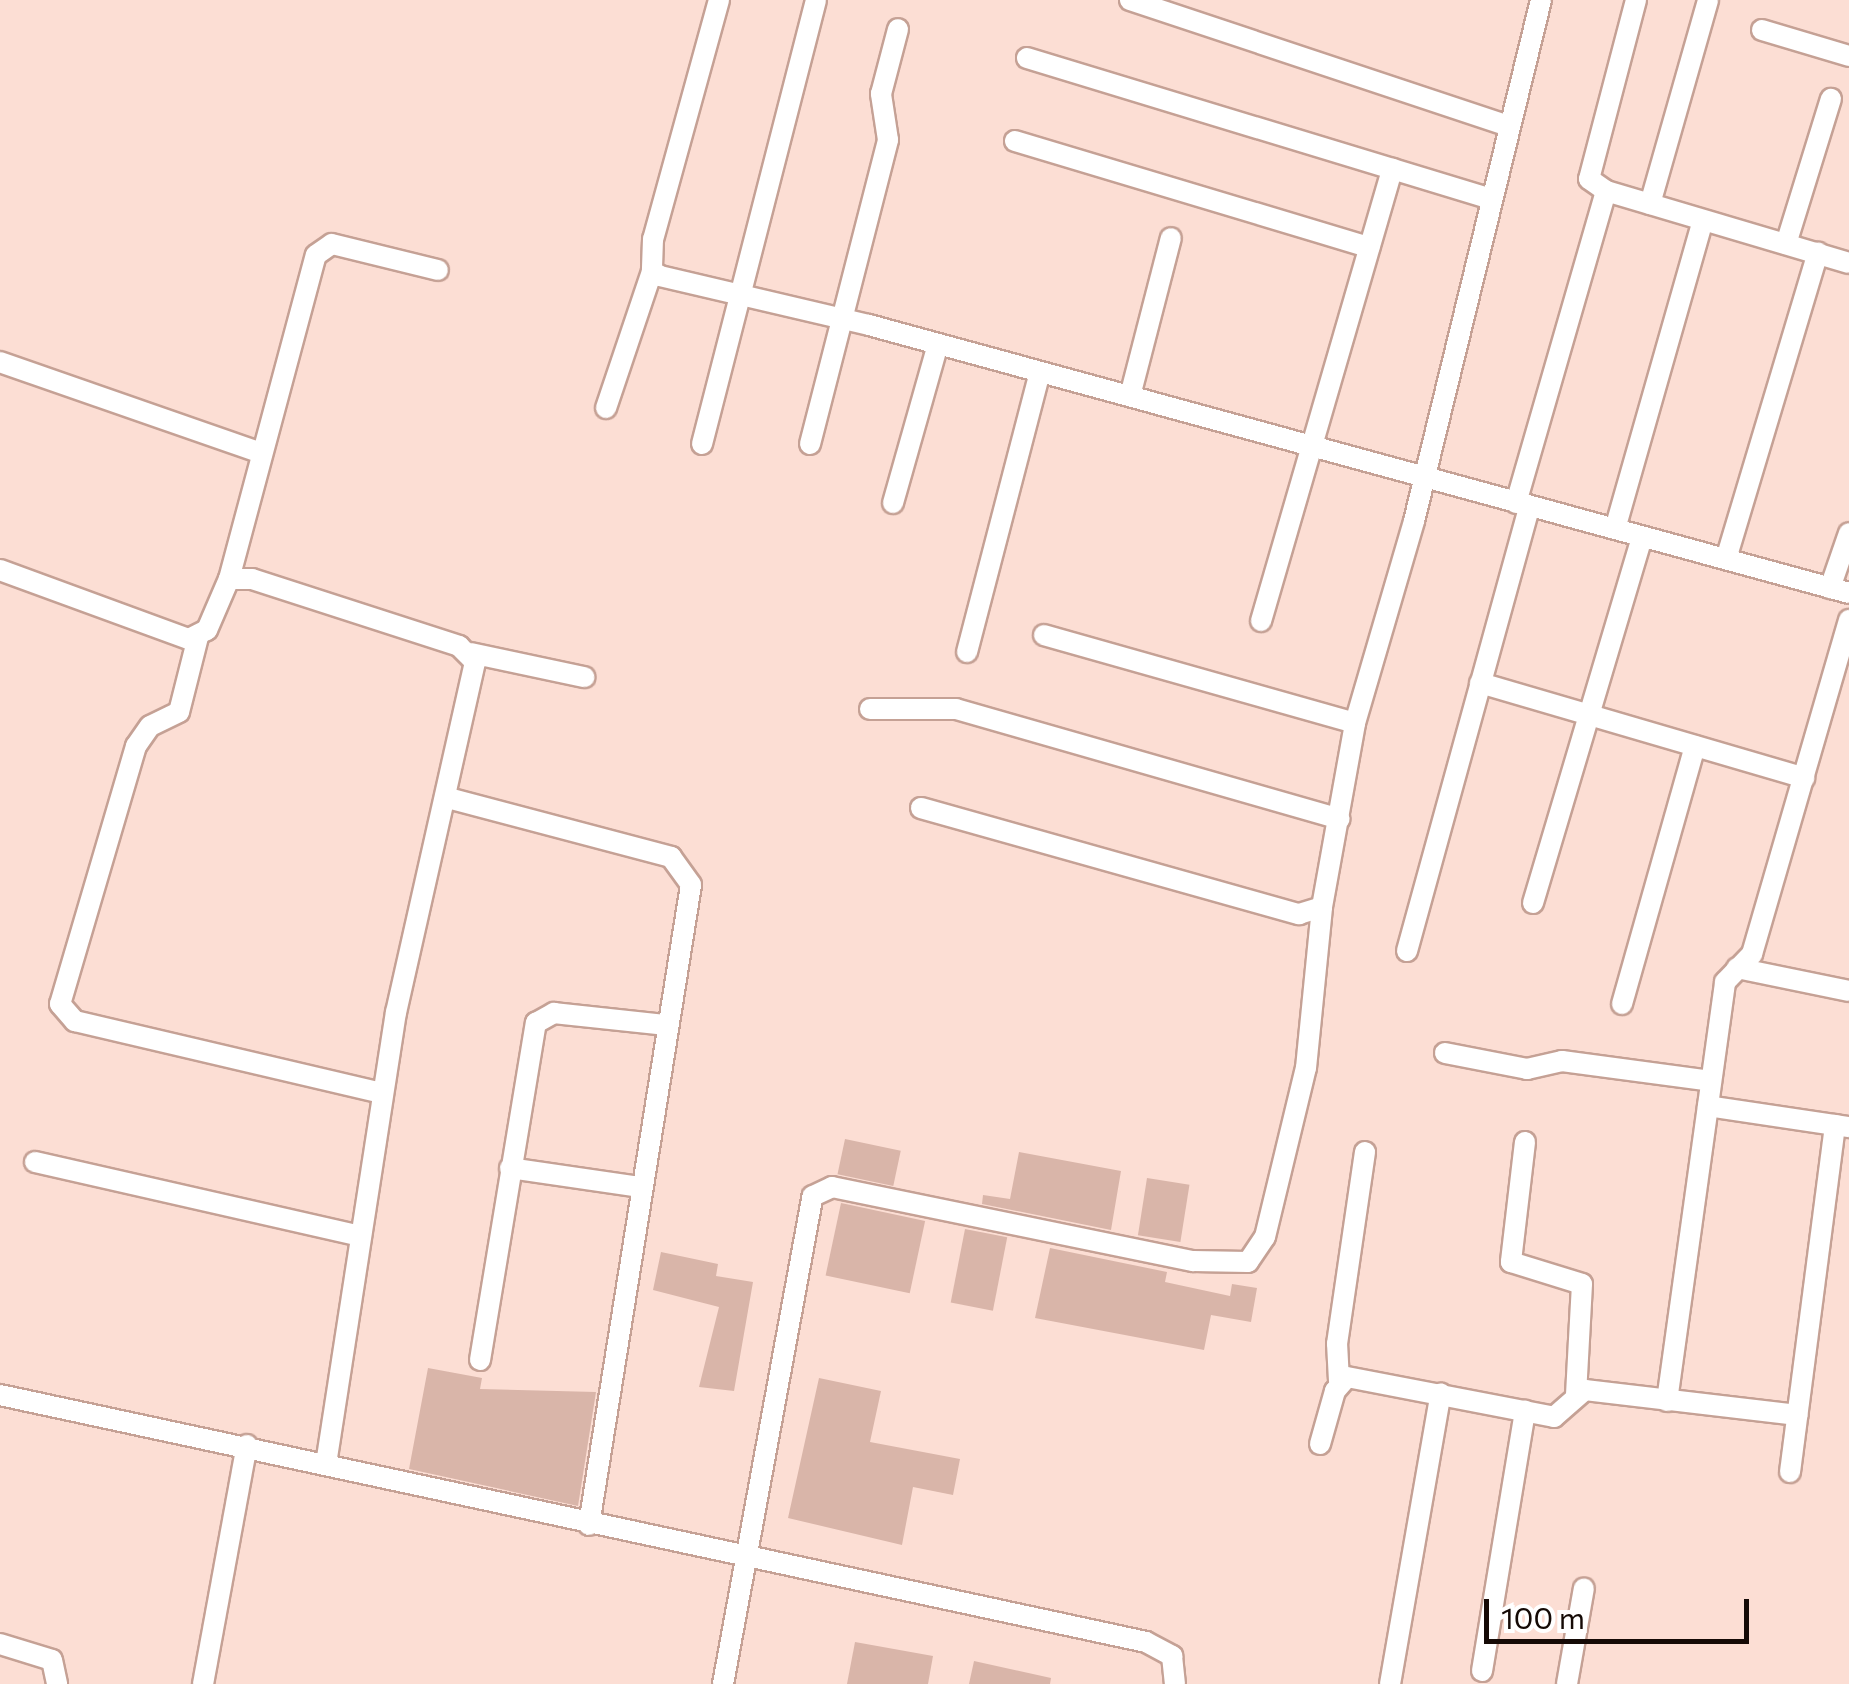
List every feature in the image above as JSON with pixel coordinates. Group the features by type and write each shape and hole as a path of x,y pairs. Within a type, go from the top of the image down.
{"street":[{"path":"606,408 652,271 688,90 719,0"},
{"path":"702,444 816,0"},
{"path":"1130,0 1509,126"},
{"path":"722,1684 812,1196 832,1187 1193,1261 1248,1262 1265,1237 1306,1068 1322,906 1356,723 1424,478 1540,0"},
{"path":"1636,0 1589,179 1606,191 1849,263"},
{"path":"1650,204 1708,0"},
{"path":"810,444 888,140 881,94 898,29"},
{"path":"1762,30 1849,56"},
{"path":"1027,58 1490,198"},
{"path":"1786,244 1830,99"},
{"path":"1016,141 1369,247"},
{"path":"1261,621 1392,169"},
{"path":"1407,950 1606,191"},
{"path":"1615,530 1704,220"},
{"path":"1130,396 1170,238"},
{"path":"383,1093 74,1021 60,1004 136,746 150,726 179,712 198,637 229,578 259,452 323,246 438,270"},
{"path":"1726,559 1818,254"},
{"path":"652,271 938,344 1840,591 1849,533"},
{"path":"892,503 938,344"},
{"path":"0,362 259,452"},
{"path":"967,652 1040,372"},
{"path":"1533,903 1584,714 1642,537"},
{"path":"0,570 198,637"},
{"path":"229,578 252,579 471,654 584,677"},
{"path":"1668,1400 1725,982 1752,954 1849,620"},
{"path":"1044,635 1356,723"},
{"path":"326,1463 383,1093 476,678 471,654"},
{"path":"1480,683 1804,778"},
{"path":"870,709 956,709 1340,819"},
{"path":"1622,1004 1694,746"},
{"path":"448,798 682,863 691,886 589,1524"},
{"path":"921,808 1300,914 1322,906"},
{"path":"1738,968 1849,991"},
{"path":"480,1360 510,1168 542,1016 666,1026"},
{"path":"1445,1053 1527,1069 1562,1061 1711,1081"},
{"path":"1708,1106 1842,1126 1790,1472"},
{"path":"1339,1381 1441,1394 1554,1416 1576,1394 1582,1284 1510,1262 1525,1142"},
{"path":"1320,1444 1339,1381 1337,1344 1365,1152"},
{"path":"35,1162 362,1236"},
{"path":"510,1168 640,1188"},
{"path":"0,1394 1146,1642 1172,1656 1175,1684"},
{"path":"1390,1684 1441,1394"},
{"path":"1576,1394 1668,1400 1798,1416"},
{"path":"1482,1671 1526,1412"},
{"path":"204,1684 247,1445"},
{"path":"1567,1684 1584,1588"},
{"path":"0,1644 52,1660 57,1684"}],"building":[{"path":"845,1139 901,1151 893,1186 838,1174"},
{"path":"1019,1152 1121,1171 1111,1230 982,1204 983,1195 1010,1199"},
{"path":"1147,1178 1189,1185 1180,1242 1138,1235"},
{"path":"841,1203 925,1221 910,1293 826,1275"},
{"path":"965,1229 1007,1237 993,1311 951,1303"},
{"path":"1050,1248 1167,1272 1165,1282 1230,1296 1232,1284 1257,1288 1251,1322 1211,1315 1204,1350 1035,1318"},
{"path":"661,1252 718,1264 716,1276 753,1282 734,1391 699,1387 719,1307 653,1290"},
{"path":"428,1368 482,1378 480,1389 596,1392 578,1506 409,1469"},
{"path":"819,1378 881,1391 870,1442 960,1459 953,1495 913,1487 902,1545 788,1518"},
{"path":"855,1642 933,1656 928,1684 847,1684"},
{"path":"974,1661 1051,1678 1050,1684 969,1684"}]}
